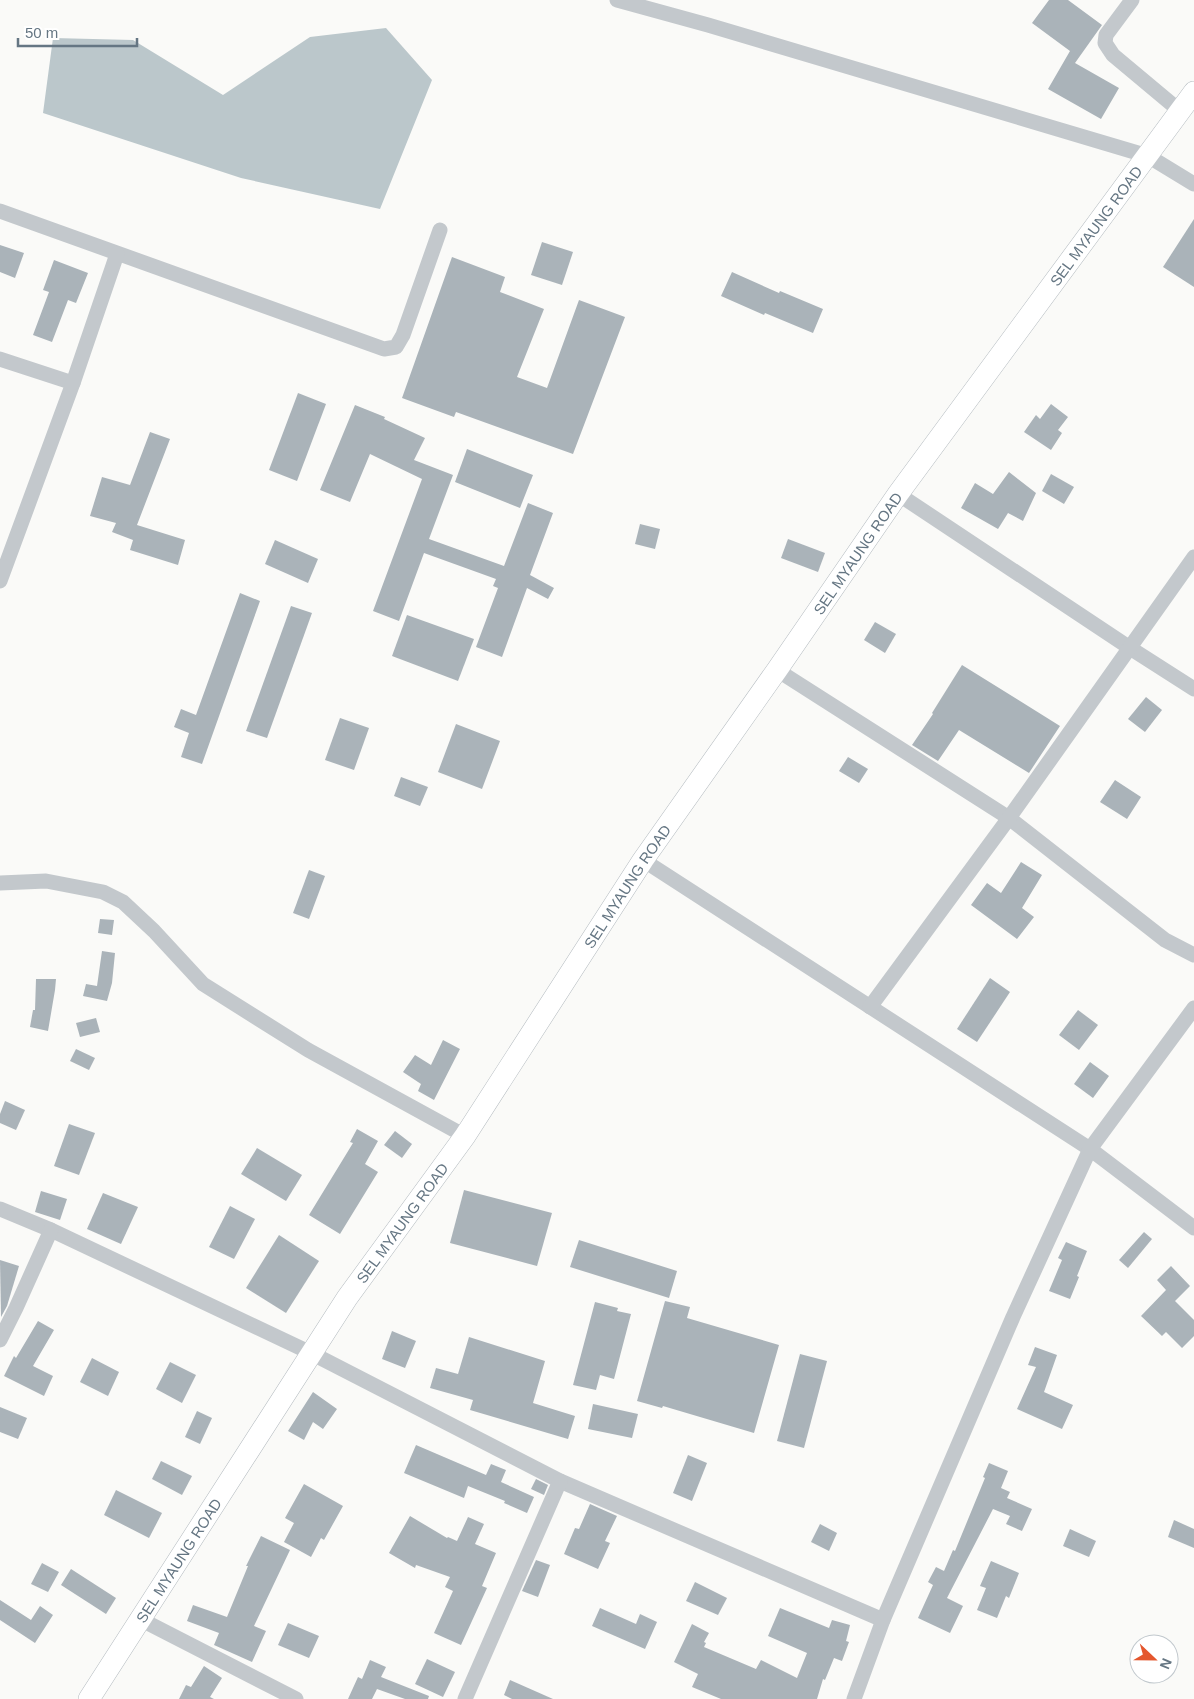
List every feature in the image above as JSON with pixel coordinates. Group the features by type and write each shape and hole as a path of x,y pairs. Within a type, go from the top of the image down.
{"main road":[{"name":"SEL MYAUNG ROAD","path":"89,1699 347,1298 465,1136 643,860 778,670 898,494 1194,92"}],"street":[{"path":"617,0 708,25 1148,156 1194,184"},
{"path":"1132,0 1106,35 1105,44 1113,55 1180,111"},
{"path":"0,211 384,349 396,347 403,334 440,230"},
{"path":"0,581 73,383 116,254"},
{"path":"0,359 73,383"},
{"path":"898,494 1194,689"},
{"path":"870,1008 1009,818 1194,557"},
{"path":"778,670 1009,818 1165,940 1194,955"},
{"path":"643,860 1090,1149 1194,1228"},
{"path":"0,883 46,881 103,892 123,902 154,931 203,984 308,1050 465,1136"},
{"path":"854,1699 883,1620 1013,1317 1090,1149 1194,1008"},
{"path":"0,1208 51,1230 311,1353 560,1481 883,1620"},
{"path":"0,1340 51,1230"},
{"path":"464,1699 560,1481"},
{"path":"140,1620 296,1699"}],"shaded area":[{"path":"386,28 432,80 380,209 241,178 43,113 53,38 133,40 223,95 310,37"}],"building":[{"path":"1049,0 1068,0 1102,25 1075,63 1119,88 1101,119 1048,89 1070,51 1032,23"},
{"path":"1194,219 1194,287 1163,267"},
{"path":"542,242 573,252 562,285 531,275"},
{"path":"0,245 24,253 15,278 0,272"},
{"path":"452,257 505,277 500,292 544,309 517,377 547,388 579,300 625,317 573,454 456,412 454,417 402,398"},
{"path":"54,260 88,273 76,303 68,300 52,342 33,335 49,292 43,290"},
{"path":"732,272 779,293 780,291 823,309 813,333 765,313 764,315 721,296"},
{"path":"298,393 326,404 297,481 269,470"},
{"path":"1051,404 1068,417 1058,430 1062,433 1051,450 1024,432 1036,415 1040,419"},
{"path":"355,405 385,417 384,419 425,438 414,460 453,475 429,539 504,566 528,503 553,513 530,575 554,588 548,599 527,588 502,657 476,647 498,588 493,586 496,579 424,553 399,621 373,611 422,479 370,454 350,502 320,490"},
{"path":"150,432 170,439 137,525 185,540 178,565 130,550 133,540 112,532 116,523 90,516 102,477 130,485"},
{"path":"467,449 533,475 520,508 455,482"},
{"path":"1009,472 1036,493 1023,521 1008,513 998,529 961,508 975,483 993,494"},
{"path":"1051,474 1074,487 1064,504 1042,491"},
{"path":"640,524 660,529 655,549 635,544"},
{"path":"788,539 825,553 818,572 781,558"},
{"path":"275,540 318,559 308,583 265,564"},
{"path":"240,593 260,601 202,764 181,757 189,733 174,727 181,709 196,715"},
{"path":"291,606 312,613 267,738 246,731"},
{"path":"407,615 474,639 458,681 392,656"},
{"path":"875,622 896,634 885,653 864,640"},
{"path":"962,665 1060,726 1029,773 959,730 938,761 912,745"},
{"path":"1146,697 1162,710 1145,732 1128,719"},
{"path":"340,718 369,728 354,770 325,760"},
{"path":"456,724 500,741 482,789 438,772"},
{"path":"848,757 868,769 859,783 839,771"},
{"path":"401,777 428,787 420,806 394,796"},
{"path":"1115,780 1141,797 1127,819 1100,802"},
{"path":"1021,862 1042,875 1022,908 1034,917 1017,939 971,905 987,883 1001,893"},
{"path":"309,870 325,876 309,919 293,913"},
{"path":"100,919 114,920 112,935 98,933"},
{"path":"102,951 115,953 112,983 107,1001 83,996 86,984 97,986"},
{"path":"990,978 1010,992 977,1042 957,1029"},
{"path":"36,979 56,979 48,1031 30,1027 33,1010 35,1010"},
{"path":"1078,1010 1098,1025 1079,1050 1059,1035"},
{"path":"96,1018 100,1032 80,1037 76,1023"},
{"path":"443,1040 460,1049 434,1100 418,1091 421,1084 403,1072 415,1055 431,1065"},
{"path":"76,1049 95,1058 89,1070 70,1061"},
{"path":"1090,1062 1109,1076 1093,1098 1074,1084"},
{"path":"5,1101 25,1110 16,1130 0,1123 0,1114"},
{"path":"69,1124 95,1133 79,1175 54,1166"},
{"path":"357,1129 378,1141 365,1164 378,1172 340,1234 309,1215 353,1143 350,1142"},
{"path":"395,1131 412,1144 402,1158 384,1145"},
{"path":"257,1148 302,1175 286,1201 241,1174"},
{"path":"464,1190 552,1213 537,1266 450,1243"},
{"path":"41,1191 67,1199 60,1220 35,1212"},
{"path":"103,1193 138,1207 121,1244 87,1229"},
{"path":"230,1206 255,1219 234,1259 209,1247"},
{"path":"1144,1232 1152,1239 1128,1268 1119,1260"},
{"path":"279,1235 319,1261 286,1313 246,1288"},
{"path":"579,1240 677,1271 669,1298 570,1267"},
{"path":"1066,1242 1087,1251 1070,1299 1049,1291 1062,1260 1058,1258"},
{"path":"0,1260 19,1266 7,1306 1,1317"},
{"path":"1171,1266 1190,1286 1175,1301 1194,1320 1194,1336 1182,1348 1166,1332 1162,1336 1141,1316 1166,1290 1157,1280"},
{"path":"665,1301 690,1307 687,1318 779,1345 754,1433 663,1406 662,1408 637,1401"},
{"path":"595,1302 618,1308 617,1311 631,1314 614,1379 600,1375 596,1390 573,1385"},
{"path":"38,1321 54,1330 33,1366 53,1376 44,1396 4,1376 14,1356 16,1358"},
{"path":"392,1331 416,1341 405,1368 382,1359"},
{"path":"469,1337 545,1361 533,1403 575,1416 568,1439 470,1410 473,1400 430,1388 436,1368 458,1374"},
{"path":"1035,1347 1057,1355 1044,1392 1073,1405 1062,1429 1017,1409 1036,1367 1028,1365"},
{"path":"800,1354 827,1361 804,1448 777,1441"},
{"path":"92,1358 119,1372 108,1396 80,1382"},
{"path":"170,1362 196,1375 182,1403 156,1389"},
{"path":"313,1392 337,1409 323,1429 313,1422 304,1440 288,1431"},
{"path":"593,1404 638,1414 632,1438 588,1429"},
{"path":"0,1407 27,1418 18,1439 0,1432"},
{"path":"197,1411 212,1418 200,1444 185,1437"},
{"path":"416,1445 486,1475 491,1464 506,1470 501,1482 534,1497 527,1513 504,1503 505,1501 468,1486 464,1498 404,1473"},
{"path":"688,1455 707,1463 692,1501 673,1493"},
{"path":"161,1461 192,1476 182,1495 152,1479"},
{"path":"989,1463 1008,1471 1001,1488 1010,1492 1007,1498 1032,1509 1022,1531 1006,1524 1010,1516 993,1509 947,1598 963,1606 950,1633 918,1618 933,1585 928,1582 936,1567 944,1571 953,1550 955,1551 985,1478 983,1477"},
{"path":"536,1479 548,1485 544,1495 531,1489"},
{"path":"304,1484 343,1506 324,1540 321,1538 311,1557 284,1542 294,1523 285,1518"},
{"path":"116,1490 162,1513 149,1538 104,1515"},
{"path":"590,1504 617,1516 605,1541 610,1543 598,1569 564,1554 575,1528 579,1529"},
{"path":"410,1516 447,1538 457,1541 468,1517 484,1524 475,1544 496,1553 482,1586 487,1588 461,1645 434,1633 453,1591 445,1587 450,1577 416,1565 415,1568 389,1553"},
{"path":"1174,1520 1194,1529 1194,1548 1168,1537"},
{"path":"820,1524 837,1533 829,1551 811,1542"},
{"path":"1070,1529 1096,1541 1089,1557 1063,1546"},
{"path":"261,1536 290,1550 254,1626 266,1631 252,1662 214,1645 219,1633 187,1621 193,1605 227,1617 248,1566 246,1566"},
{"path":"536,1560 550,1565 538,1597 522,1591"},
{"path":"991,1561 1019,1573 1009,1598 1006,1596 997,1618 977,1610 986,1588 980,1586"},
{"path":"42,1563 59,1572 48,1592 31,1584"},
{"path":"71,1569 116,1598 106,1614 61,1585"},
{"path":"695,1582 727,1598 718,1615 686,1601"},
{"path":"0,1600 31,1620 40,1606 53,1615 35,1643 0,1620"},
{"path":"600,1608 636,1624 640,1614 657,1622 645,1649 592,1626"},
{"path":"780,1608 829,1628 832,1620 850,1625 846,1641 849,1642 842,1661 834,1658 825,1680 823,1679 817,1699 721,1699 692,1687 698,1674 674,1662 692,1624 709,1633 704,1642 706,1643 704,1647 756,1669 761,1660 797,1678 807,1653 768,1636"},
{"path":"288,1623 319,1636 309,1658 278,1645"},
{"path":"427,1659 455,1672 443,1697 415,1684"},
{"path":"370,1660 386,1667 381,1677 429,1696 428,1699 405,1699 377,1689 372,1699 348,1699 358,1677 362,1679"},
{"path":"204,1666 222,1678 210,1697 214,1699 179,1699 186,1685 191,1687"},
{"path":"510,1680 553,1699 512,1699 504,1695"}]}
